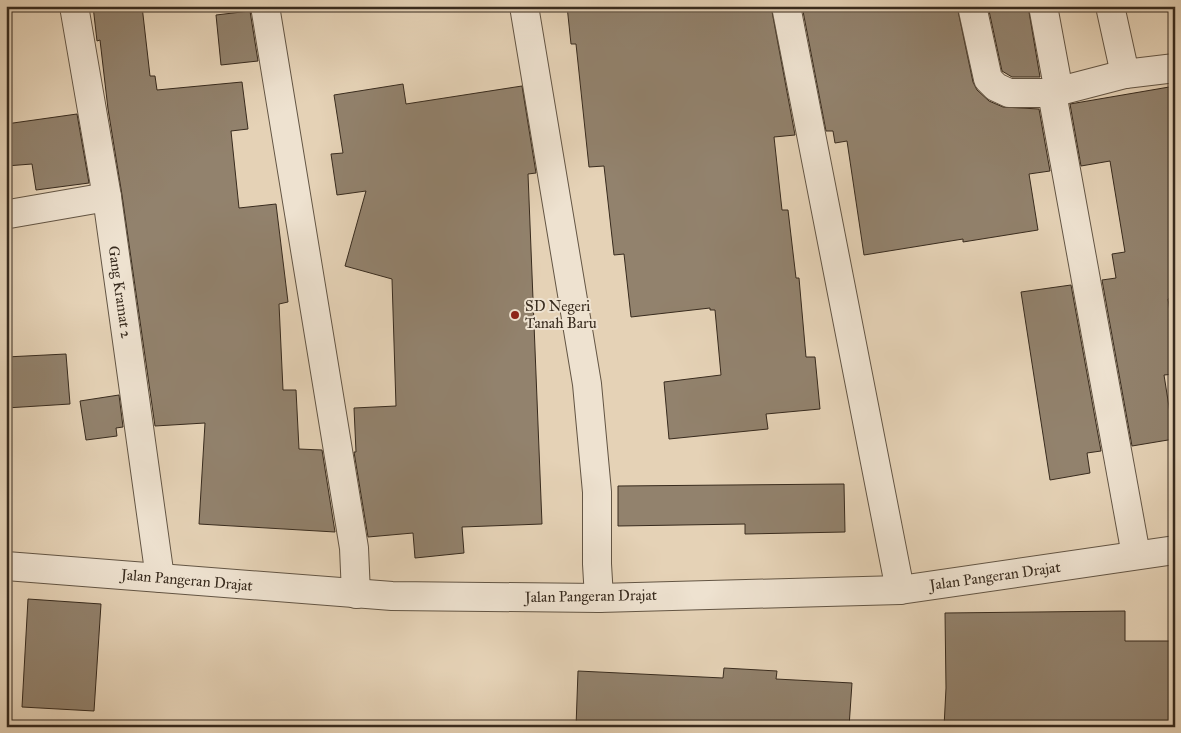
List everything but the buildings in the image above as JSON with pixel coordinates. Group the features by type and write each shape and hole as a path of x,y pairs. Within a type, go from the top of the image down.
{"street":[{"name":"Gang Kramat 2","path":"74,6 107,197 160,578"},
{"path":"265,6 354,548 356,594"},
{"path":"524,6 587,384 597,492 599,598"},
{"path":"786,6 900,590"},
{"path":"972,6 988,79 1009,93 1055,92 1124,74 1175,68"},
{"path":"1043,6 1055,92 1136,555"},
{"path":"1110,6 1124,74"},
{"path":"9,214 107,197"},
{"name":"Jalan Pangeran Drajat","path":"6,566 392,596 599,598 900,590 1175,550"}],"place":[{"name":"SD Negeri Tanah Baru","path":"515,315"}]}
